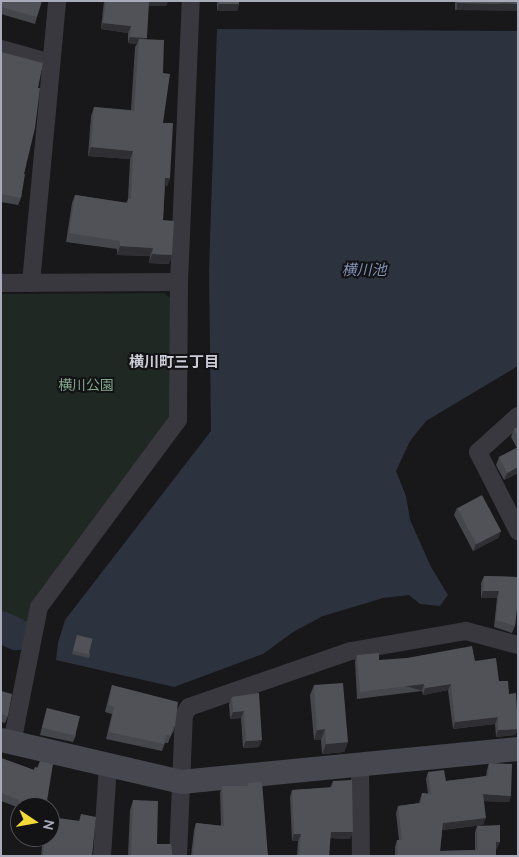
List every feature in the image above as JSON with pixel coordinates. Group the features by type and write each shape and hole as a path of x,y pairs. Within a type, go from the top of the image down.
{"street":[{"path":"31,283 57,1"},
{"path":"191,1 179,282 178,420 39,607 7,741 181,782 360,766 518,749"},
{"path":"1,49 51,63"},
{"path":"1,283 179,282"},
{"path":"518,416 478,452 518,531"},
{"path":"178,856 184,715 189,707 351,651 466,631 518,645"},
{"path":"102,856 108,765"},
{"path":"360,766 362,856"}],"green space":[{"name":"横川公園","path":"164,293 173,300 171,412 168,423 31,603 25,631 1,617 1,294"}],"water":[{"name":"横川池","path":"217,29 518,31 518,366 426,421 410,441 396,471 406,496 410,520 431,567 448,595 440,606 420,604 409,595 383,598 323,616 293,632 263,654 174,687 56,660 58,643 65,620 211,431 209,271"}],"building":[{"path":"1,1 42,1 37,17 1,7"},
{"path":"106,1 149,1 147,38 130,37 131,26 103,23"},
{"path":"219,1 239,1 239,4 219,4"},
{"path":"457,1 518,1 518,4 457,3"},
{"path":"139,39 164,40 163,73 170,74 163,123 173,123 170,178 165,178 163,220 174,221 172,255 152,254 153,248 120,246 120,241 69,233 75,195 128,203 128,199 131,199 133,151 91,147 94,107 134,111"},
{"path":"1,52 43,63 38,88 40,88 35,128 24,174 21,198 1,194"},
{"path":"518,427 518,437 514,429"},
{"path":"518,447 518,467 507,473 499,457"},
{"path":"482,495 501,531 477,544 457,508"},
{"path":"484,576 518,577 515,626 496,620 499,591 483,591"},
{"path":"77,635 93,639 89,654 73,651"},
{"path":"472,646 475,661 496,658 499,681 508,681 509,694 516,693 518,729 498,730 498,717 455,722 451,684 425,688 424,684 360,692 357,655 379,653 379,660 407,658"},
{"path":"343,683 348,742 326,744 325,729 317,730 314,685"},
{"path":"112,685 178,702 175,726 173,726 171,736 166,735 164,744 109,732 114,707 108,705"},
{"path":"1,691 12,694 8,716 1,714"},
{"path":"259,693 262,740 246,741 244,711 233,712 232,697"},
{"path":"47,708 80,716 75,736 42,727"},
{"path":"1,758 34,770 35,767 38,768 40,761 53,764 48,797 11,797 1,793"},
{"path":"489,763 512,764 511,796 483,794 486,818 443,823 440,851 478,850 477,826 500,825 500,842 496,842 496,856 398,856 397,840 402,840 398,806 421,803 422,793 431,794 428,772 444,770 446,781 488,776"},
{"path":"352,780 353,832 331,832 329,856 299,856 301,834 294,834 292,790 333,787 333,781"},
{"path":"262,782 268,856 193,855 196,823 224,826 222,786 248,786 248,783"},
{"path":"133,800 158,801 157,844 171,844 172,856 131,856"},
{"path":"81,814 96,817 92,856 43,856 44,847 60,847 60,818 80,821"}],"waterway":[{"path":"1,627 16,634"}],"district":[{"name":"横川町三丁目","path":"174,362"}]}
